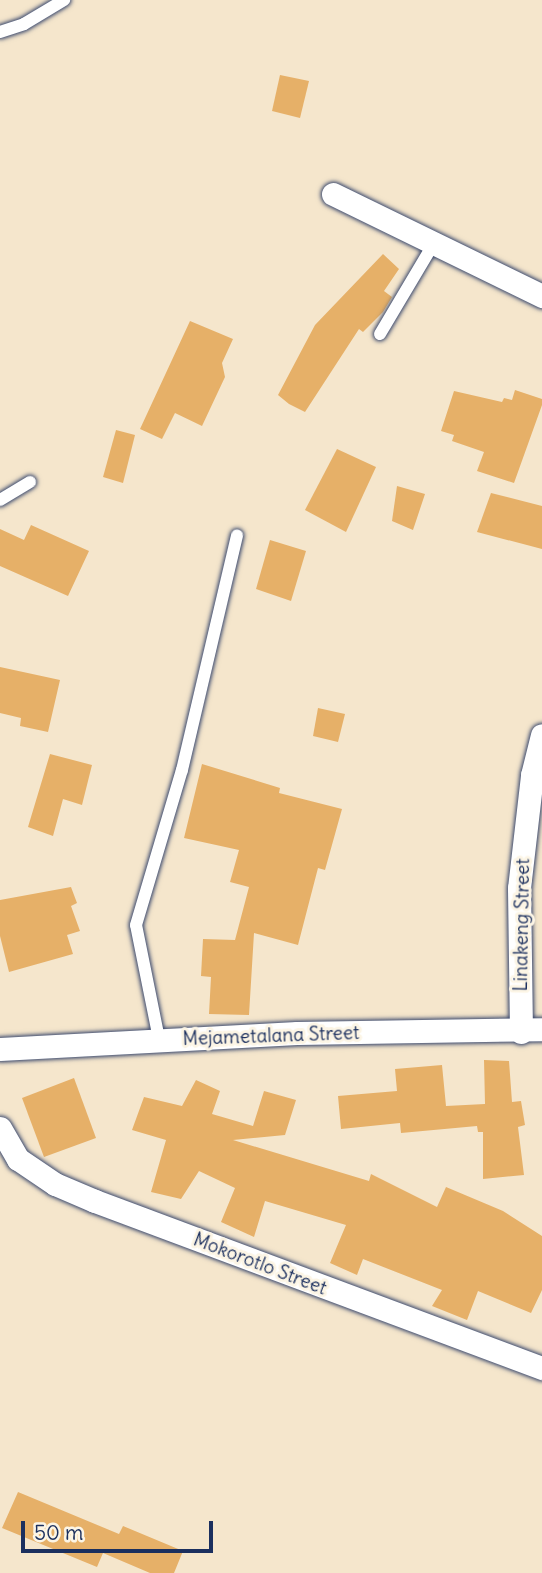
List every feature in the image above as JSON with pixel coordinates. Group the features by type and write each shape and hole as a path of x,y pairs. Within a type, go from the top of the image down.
{"street":[{"path":"333,194 542,296"},
{"name":"Linakeng Street","path":"531,1031 519,888 532,775 542,735"},
{"name":"Mejametalana Street","path":"0,1049 297,1033 531,1031"},
{"name":"Mokorotlo Street","path":"0,1128 18,1159 55,1184 95,1202 542,1368"}],"lane":[{"path":"0,32 24,24 64,0"},
{"path":"380,334 434,243"},
{"path":"0,500 30,482"},
{"path":"159,1039 136,925 182,770 237,535"}],"building":[{"path":"280,75 309,81 300,118 272,111"},
{"path":"383,254 399,269 384,291 392,297 383,312 363,332 359,329 305,412 289,404 278,395 315,325"},
{"path":"190,321 233,339 222,363 225,377 202,426 175,413 162,439 140,429"},
{"path":"515,390 542,399 542,405 514,483 477,471 484,452 452,441 454,435 441,431 454,391 502,402 504,398 512,400"},
{"path":"116,430 135,435 123,483 103,477"},
{"path":"337,449 376,467 346,532 305,510"},
{"path":"397,486 425,494 413,530 392,521"},
{"path":"491,493 542,506 542,549 477,532"},
{"path":"31,525 89,551 68,596 0,566 0,529 24,540"},
{"path":"270,540 306,551 291,601 256,589"},
{"path":"0,667 60,680 48,732 20,726 21,718 0,713"},
{"path":"318,708 345,714 338,742 313,736"},
{"path":"50,754 92,765 82,805 63,799 53,836 28,827"},
{"path":"202,764 280,788 279,793 342,809 325,870 318,868 298,945 254,933 249,1015 209,1014 211,977 201,976 203,939 235,940 249,887 230,882 239,850 184,838"},
{"path":"71,887 77,903 71,906 80,931 67,935 73,954 9,972 0,936 0,900"},
{"path":"484,1060 509,1061 512,1102 521,1101 525,1125 518,1127 524,1175 483,1179 483,1132 478,1132 477,1126 401,1133 400,1123 341,1129 338,1096 397,1091 395,1069 442,1065 446,1106 485,1104"},
{"path":"74,1078 96,1138 44,1157 22,1098"},
{"path":"196,1080 220,1091 212,1114 253,1126 264,1091 296,1100 285,1135 233,1140 369,1181 371,1174 437,1207 446,1187 503,1211 542,1236 542,1290 531,1313 478,1291 467,1320 432,1306 442,1290 363,1259 357,1275 330,1263 346,1225 265,1201 254,1237 221,1222 235,1188 199,1171 181,1199 151,1192 166,1140 132,1130 144,1097 182,1106"},
{"path":"18,1492 119,1534 123,1526 183,1551 174,1573 150,1573 103,1553 97,1567 2,1528"}]}
